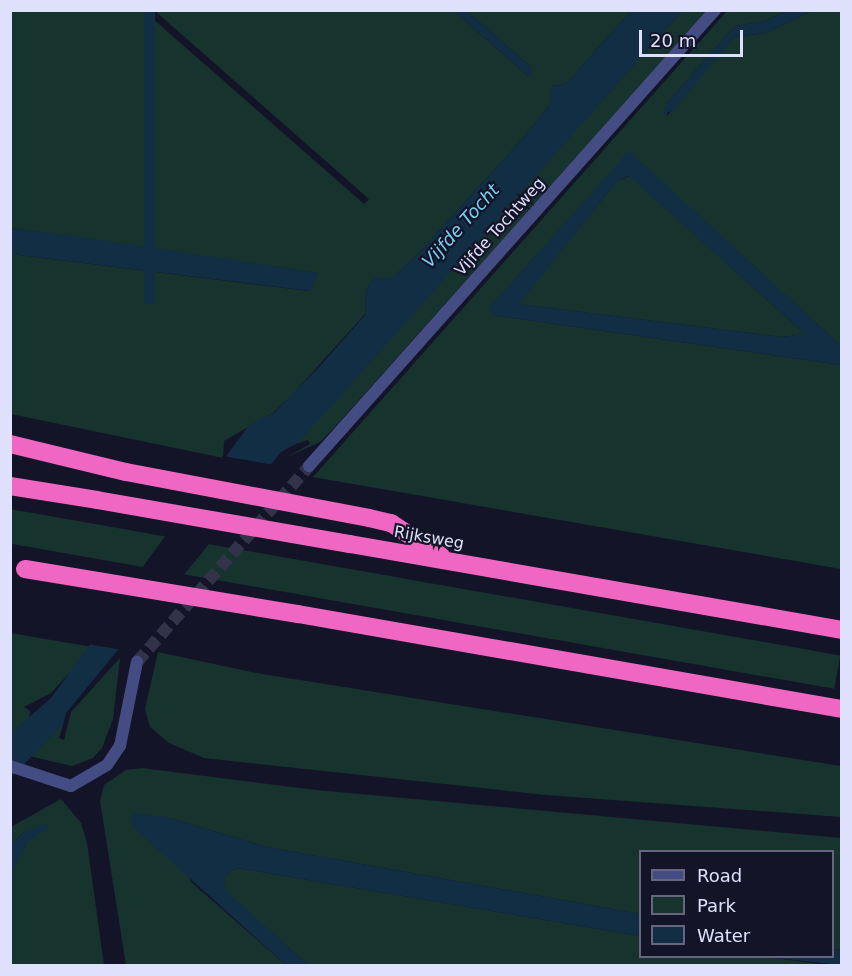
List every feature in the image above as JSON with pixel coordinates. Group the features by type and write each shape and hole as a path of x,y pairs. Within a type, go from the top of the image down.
{"highway":[{"path":"10,444 126,472 391,523 448,561"},
{"name":"Rijksweg","path":"10,486 842,630"},
{"path":"18,568 298,614 842,709"}],"street":[{"name":"Vijfde Tochtweg","path":"309,466 715,10"},
{"path":"10,766 70,786 107,765 120,746 137,662"}],"green space":[{"path":"11,11 144,11 364,204 369,199 155,11 454,11 528,76 532,68 467,11 631,11 566,84 551,86 550,104 525,136 419,253 392,278 373,278 365,292 366,313 293,394 274,412 224,441 223,458 11,414 11,254 309,291 317,273 11,228"},
{"path":"682,11 707,11 333,429 320,442 285,458 310,444 308,440 296,444"},
{"path":"727,11 786,11 765,21 735,26 667,103 667,116 734,37 765,33 812,11 841,11 841,346 629,152 490,307 493,315 841,365 841,569 313,477"},
{"path":"630,176 805,334 782,337 518,304 617,181"},
{"path":"10,509 840,655 834,689 10,544"},
{"path":"10,633 93,647 51,693 24,707 30,711 29,722 11,733"},
{"path":"158,652 256,673 841,766 841,817 546,795 204,758 169,743 150,727 145,709"},
{"path":"120,658 113,719 102,748 93,758 72,766 29,756 57,725 63,725 59,738 64,740 71,712"},
{"path":"142,768 316,790 841,838 841,950 834,949 834,850 639,850 639,914 267,847 166,817 191,882 286,965 126,965 100,801 104,785 126,770"},
{"path":"61,799 81,823 87,843 104,965 11,965 10,877 27,842 24,832 11,845 11,827"},
{"path":"237,868 639,936 639,958 774,958 827,965 308,965 224,890 225,875"}],"water":[{"path":"144,11 155,11 155,304 144,304"},
{"path":"454,11 467,11 532,68 532,74 528,76"},
{"name":"Vijfde Tocht","path":"631,11 682,11 330,408 296,444 281,452 66,713 63,725 11,777 11,733 51,698 249,425 275,412 318,368 366,314 365,292 373,278 392,278 419,253 525,136 550,104 551,86 566,84"},
{"path":"786,11 812,11 765,33 734,37 674,110 662,115 667,103 735,26 765,21"},
{"path":"629,151 841,346 841,365 492,315 490,307","holes":["629,176 804,333 782,337 519,304 617,181"]},
{"path":"11,228 318,273 310,291 11,254"},
{"path":"131,813 166,817 267,847 639,914 639,936 237,868 225,875 225,890 308,965 286,965 133,827"},
{"path":"46,823 48,828 27,842 11,877 11,845 24,832"},
{"path":"834,949 841,950 841,965 775,958 834,958"}],"pier":[{"path":"223,456 274,465 122,650 87,644"}],"tunnel":[{"path":"137,662 309,466"}]}
